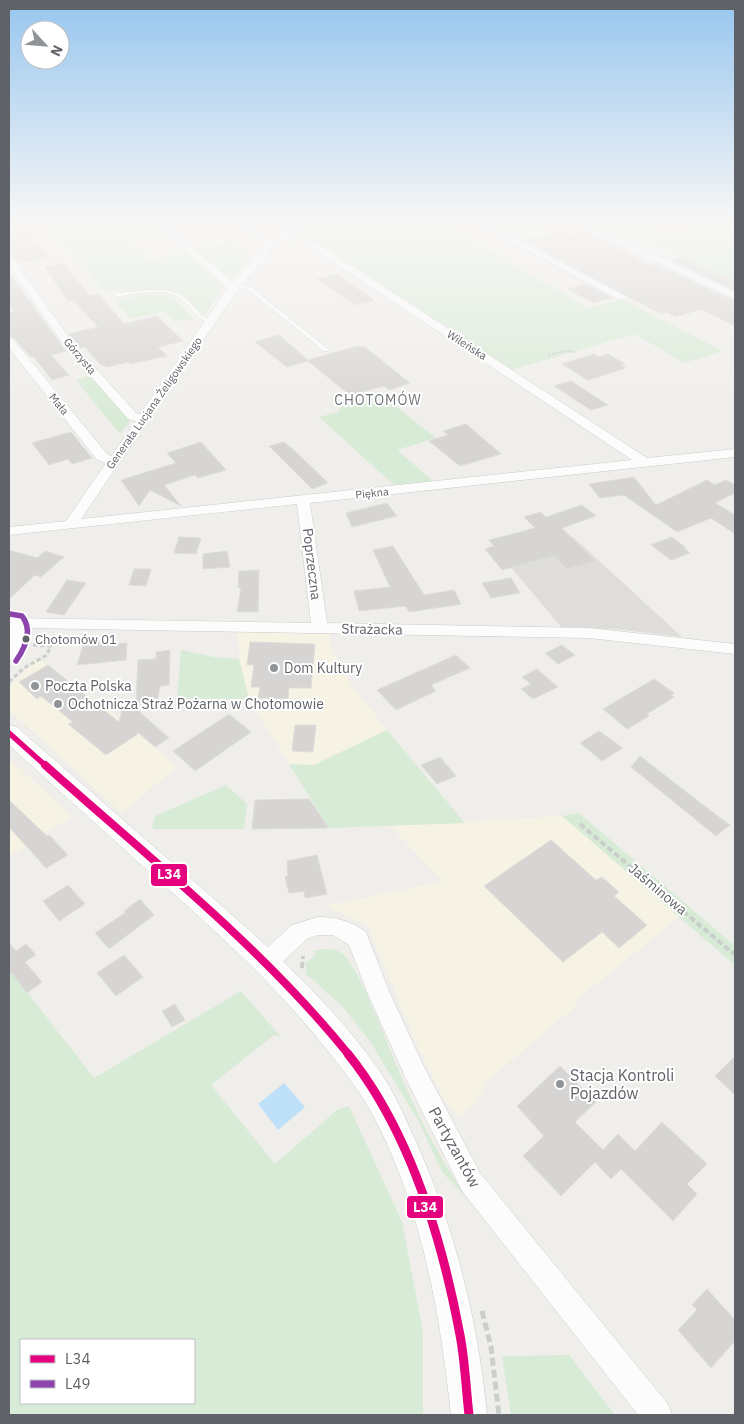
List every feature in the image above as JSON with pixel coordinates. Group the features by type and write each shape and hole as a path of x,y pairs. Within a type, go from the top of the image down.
{"street":[{"name":"Górzysta","path":"29,287 70,346 132,416 143,419"},
{"name":"Generała Lucjana Żeligowskiego","path":"70,525 234,287"},
{"name":"Wileńska","path":"378,287 647,464"},
{"path":"604,287 624,298"},
{"path":"717,287 735,296"},
{"name":"Mała","path":"9,341 102,458 114,461"},
{"name":"Piękna","path":"9,531 647,464 735,453"},
{"name":"Poprzeczna","path":"303,500 320,629"},
{"path":"9,656 17,645 13,624"},
{"name":"Strażacka","path":"13,624 597,633 735,649"},
{"path":"9,733 267,962 320,1019 368,1079 385,1108 401,1142 426,1206 445,1267 460,1337 469,1415"},
{"name":"Partyzantów","path":"267,962 300,932 318,926 334,926 350,933 358,940 378,992 415,1073 471,1182 657,1415"}],"lane":[{"path":"242,287 250,289 326,350"},
{"path":"116,295 159,292 175,294 180,296 199,317 211,321"}],"path":[{"path":"548,355 566,351 576,352"},
{"path":"9,682 24,668 47,655 56,634"},
{"path":"32,645 51,646"},
{"name":"Jaśminowa","path":"580,824 735,955"}],"shaded area":[{"path":"573,537 682,637 615,629 562,628 504,559"},
{"path":"238,631 330,633 329,643 353,688 387,730 314,765 289,764 249,699 240,665"},
{"path":"38,658 119,718 177,767 122,813 9,710 9,687"},
{"path":"12,761 72,817 9,857 9,762"},
{"path":"562,816 679,917 574,1002 577,1005 488,1080 472,1108 458,1117 444,1099 419,1048 367,925 326,906 444,881 390,826"}],"green space":[{"path":"102,287 224,287 204,316 181,294 174,291"},
{"path":"384,287 553,287 589,308 622,299 723,351 684,363 635,334 511,370"},
{"path":"151,294 172,296 194,319 175,321 163,312 131,319 114,300"},
{"path":"91,375 130,421 120,434 76,380"},
{"path":"379,393 436,438 397,450 433,481 394,485 319,417 338,412 341,406"},
{"path":"181,650 214,657 239,659 249,699 177,699"},
{"path":"387,730 465,823 329,828 289,764 314,765"},
{"path":"226,785 247,804 244,829 152,829 155,816"},
{"path":"579,813 735,946 735,965 562,816"},
{"path":"324,949 342,953 353,968 365,991 407,1090 426,1128 446,1165 469,1200 442,1172 419,1122 371,1043 342,1006 306,974 306,963 316,954 313,951"},
{"path":"9,969 94,1078 241,991 281,1037 274,1035 211,1085 275,1164 337,1110 349,1106 402,1222 423,1332 423,1415 9,1415"},
{"path":"569,1355 615,1415 511,1415 502,1356"}],"water":[{"path":"284,1083 305,1107 278,1130 258,1104"}],"building":[{"path":"9,287 20,287 66,351 51,355 69,375 52,380 34,357 30,356 14,338 9,336 9,312 14,311 9,303"},
{"path":"59,287 83,287 90,296 99,294 124,324 157,316 183,341 158,347 167,356 107,367 100,364 85,347 80,348 69,334 98,327 73,300 68,301"},
{"path":"330,287 356,287 374,301 356,305"},
{"path":"592,287 612,298 593,303 568,289"},
{"path":"611,287 706,287 735,301 735,326 701,309 676,317 667,312 661,314"},
{"path":"279,335 308,360 358,346 365,347 410,383 389,390 384,386 350,395 308,361 287,367 255,342"},
{"path":"594,354 599,357 608,354 625,364 621,365 626,368 588,380 562,364"},
{"path":"571,381 608,405 591,410 554,386"},
{"path":"466,424 501,454 460,466 429,441 448,435 443,431"},
{"path":"71,432 92,458 72,464 68,459 49,465 32,443"},
{"path":"201,442 226,470 198,478 195,475 164,485 181,506 150,490 139,506 121,480 176,463 167,453"},
{"path":"284,442 328,483 312,489 269,446"},
{"path":"634,477 656,505 707,480 714,485 726,480 735,485 735,493 715,503 735,515 735,534 711,518 677,532 624,495 600,498 589,484"},
{"path":"387,503 397,516 352,527 346,513"},
{"path":"582,505 596,516 562,528 595,561 567,569 554,556 502,570 485,549 494,546 489,540 535,528 524,517 541,512 546,517"},
{"path":"179,537 201,538 196,554 174,553"},
{"path":"672,537 690,553 671,560 651,545"},
{"path":"393,546 424,595 454,590 461,604 409,612 406,606 359,611 354,591 390,587 373,550"},
{"path":"9,550 37,558 45,551 64,557 41,577 35,575 9,599"},
{"path":"227,551 230,567 203,569 203,554"},
{"path":"134,569 151,569 146,586 129,585"},
{"path":"259,570 258,612 237,612 241,588 238,588 239,571"},
{"path":"511,578 520,593 491,598 482,583"},
{"path":"67,580 86,583 64,615 46,612"},
{"path":"84,642 100,642 99,645 127,643 126,660 77,665"},
{"path":"250,642 315,644 311,688 289,688 288,699 258,698 260,687 251,687 254,665 247,665"},
{"path":"562,645 575,655 558,664 545,653"},
{"path":"170,650 169,685 160,686 157,703 136,702 138,660 156,659 156,652"},
{"path":"456,655 470,668 431,685 436,691 396,710 377,690"},
{"path":"48,665 119,722 125,699 169,738 155,747 139,733 106,755 68,724 73,722 41,696 37,699 19,682"},
{"path":"537,669 558,687 533,699 521,689 531,684 522,677"},
{"path":"654,679 674,693 671,695 674,697 647,714 649,716 627,729 603,709"},
{"path":"229,714 251,732 195,771 173,751"},
{"path":"295,725 316,725 313,752 292,751"},
{"path":"599,731 623,748 602,761 580,743"},
{"path":"640,756 730,825 716,836 631,767"},
{"path":"440,757 456,776 437,784 421,765"},
{"path":"309,799 329,828 252,829 255,800"},
{"path":"9,800 47,836 49,835 68,855 46,868 9,827"},
{"path":"551,840 596,880 602,877 619,892 614,896 647,925 619,948 602,932 563,962 484,886"},
{"path":"317,855 327,894 305,898 304,891 289,893 285,877 288,876 287,861"},
{"path":"68,885 85,904 59,921 43,901"},
{"path":"140,899 154,915 109,949 95,933 125,913 124,911"},
{"path":"9,943 16,951 26,944 36,955 25,962 42,982 27,993 11,972 9,974"},
{"path":"124,955 143,977 116,996 97,973"},
{"path":"175,1004 185,1020 172,1027 162,1011"},
{"path":"735,1056 735,1095 715,1076"},
{"path":"560,1066 596,1102 575,1122 603,1150 618,1134 635,1151 662,1122 707,1164 687,1184 697,1194 673,1221 621,1169 611,1179 595,1162 561,1196 523,1156 544,1136 517,1106"},
{"path":"707,1289 735,1320 735,1341 711,1368 678,1330 697,1310 692,1305"}],"transit line":[{"name":"L49","path":"10,614 22,616 27,626 25,645 16,661"},
{"name":"L34","path":"9,733 267,962 320,1019 368,1079 385,1107 414,1172 445,1267 460,1337 469,1415"}],"place":[{"name":"Chotomów 01","path":"26,639"},
{"name":"Dom Kultury","path":"274,668"},
{"name":"Poczta Polska","path":"35,686"},
{"name":"Ochotnicza Straż Pożarna w Chotomowie","path":"58,704"},
{"name":"Stacja Kontroli Pojazdów","path":"560,1084"}],"district":[{"name":"CHOTOMÓW","path":"378,400"}]}
